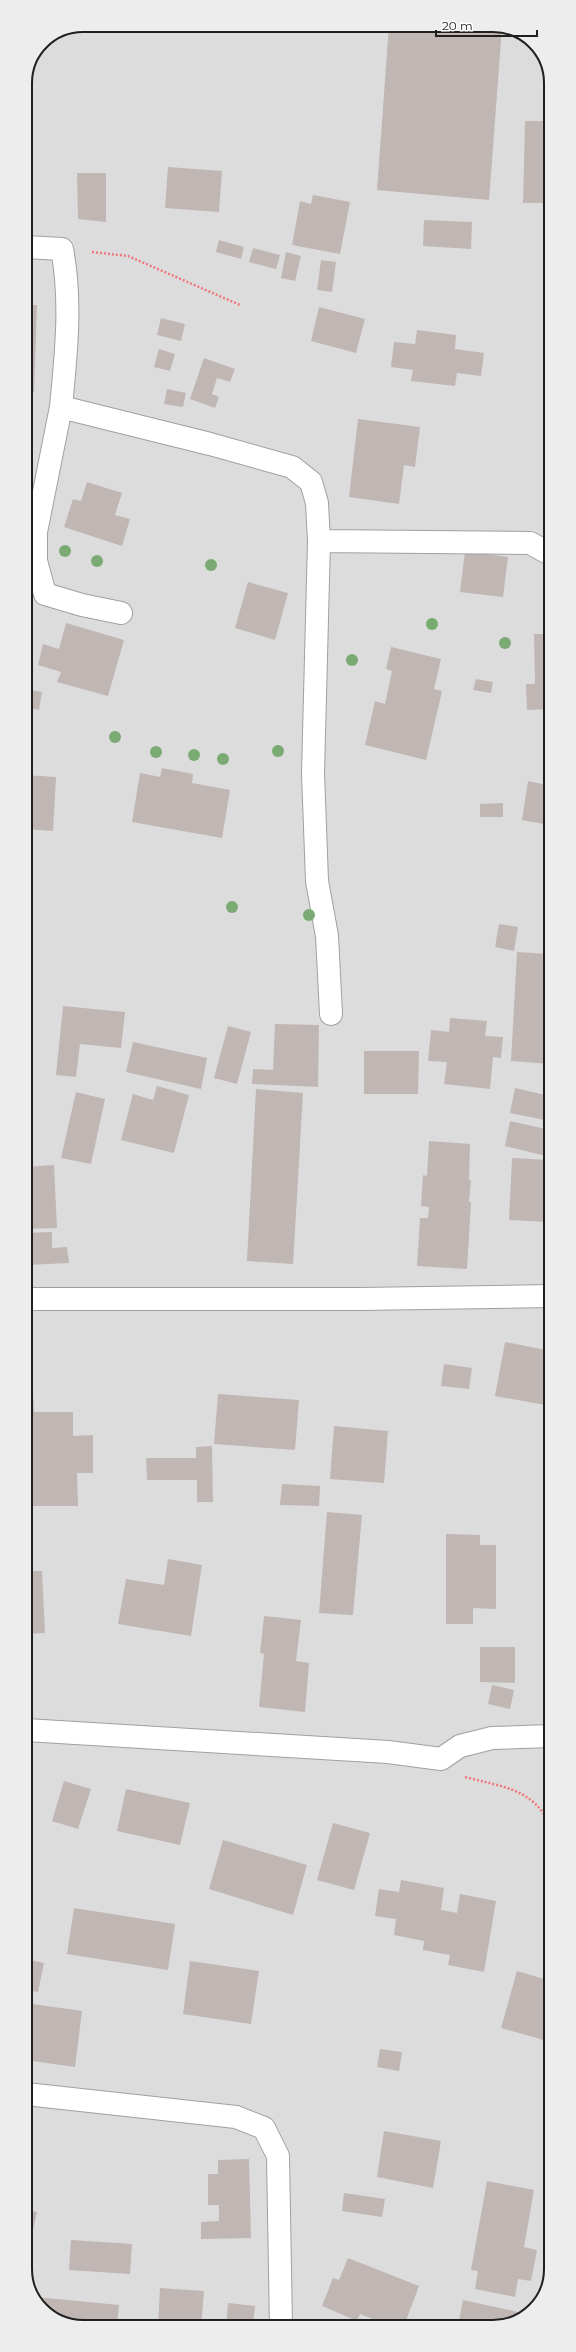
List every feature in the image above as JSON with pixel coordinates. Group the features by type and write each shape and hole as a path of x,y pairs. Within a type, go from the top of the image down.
{"street":[{"path":"32,247 62,249 67,276 69,317 61,407 36,532 36,561 45,594 82,605 121,613"},
{"path":"61,407 210,444 292,467 311,482 317,503 320,541 313,773 317,881 327,936 331,1014"},
{"path":"320,541 530,542 544,550"},
{"path":"32,1299 360,1299 544,1296"},
{"path":"32,1730 388,1752 441,1759 460,1746 492,1738 544,1736"},
{"path":"32,2095 236,2117 264,2128 278,2156 281,2320"}],"path":[{"path":"62,249 128,256 240,305"},
{"path":"441,1759 452,1774 522,1792 544,1811"}],"shaded area":[{"path":"496,32 512,36 527,45 537,58 543,73 544,2269 543,2279 539,2291 533,2300 527,2307 518,2313 503,2319 80,2320 64,2316 49,2307 39,2294 33,2279 32,83 36,64 47,47 64,36 73,33"}],"building":[{"path":"388,32 502,33 489,200 377,190"},
{"path":"525,121 544,121 543,203 523,203"},
{"path":"168,167 222,171 219,212 165,208"},
{"path":"77,173 106,173 106,222 78,219"},
{"path":"313,195 350,202 340,254 292,245 300,201 311,204"},
{"path":"424,220 472,222 471,249 423,246"},
{"path":"219,240 244,247 241,259 216,252"},
{"path":"253,248 280,255 276,269 249,262"},
{"path":"286,252 301,256 295,281 281,278"},
{"path":"321,260 336,262 332,292 317,290"},
{"path":"32,305 37,305 34,392 32,392"},
{"path":"319,307 365,319 356,353 311,341"},
{"path":"161,318 185,324 181,341 157,335"},
{"path":"417,330 456,335 455,349 484,353 481,376 457,373 455,386 411,381 413,370 391,367 394,342 415,344"},
{"path":"159,349 175,354 170,371 154,367"},
{"path":"204,358 235,369 230,382 217,378 212,394 219,397 215,408 190,399"},
{"path":"167,389 186,393 183,407 164,404"},
{"path":"358,419 420,427 415,467 404,465 399,504 349,497"},
{"path":"87,482 122,493 115,515 130,519 122,546 64,527 73,499 81,501"},
{"path":"465,551 508,557 503,597 460,592"},
{"path":"248,582 288,593 275,640 235,628"},
{"path":"66,623 124,640 108,696 57,682 61,672 38,665 43,644 59,649"},
{"path":"534,634 544,634 544,709 527,710 526,684 535,684"},
{"path":"391,647 441,659 434,689 442,691 426,760 365,745 375,701 385,704 392,671 386,669"},
{"path":"476,679 493,682 491,693 473,690"},
{"path":"32,690 42,692 39,710 32,708"},
{"path":"162,768 193,774 192,783 230,790 222,838 132,822 140,773 160,777"},
{"path":"32,775 56,777 53,831 32,830"},
{"path":"528,781 544,784 544,824 522,820"},
{"path":"503,803 503,817 480,817 480,804"},
{"path":"499,924 518,927 514,951 495,947"},
{"path":"517,952 544,954 544,1064 511,1061"},
{"path":"63,1006 125,1012 121,1048 80,1044 76,1077 56,1075"},
{"path":"450,1018 487,1021 485,1036 503,1037 501,1058 493,1057 490,1089 444,1084 447,1062 428,1061 431,1030 449,1032"},
{"path":"275,1024 319,1025 318,1087 252,1084 253,1069 273,1070"},
{"path":"228,1026 251,1032 237,1084 214,1078"},
{"path":"133,1042 207,1058 201,1089 126,1072"},
{"path":"364,1051 419,1051 418,1094 364,1094"},
{"path":"157,1086 189,1095 174,1153 121,1140 133,1094 153,1100"},
{"path":"515,1088 544,1095 544,1120 510,1113"},
{"path":"256,1089 303,1093 293,1264 247,1261"},
{"path":"76,1092 105,1099 91,1164 61,1158"},
{"path":"510,1121 544,1129 544,1156 505,1146"},
{"path":"429,1141 470,1144 469,1180 471,1180 469,1202 471,1202 467,1269 417,1266 420,1218 428,1218 429,1207 421,1206 423,1175 427,1176"},
{"path":"512,1158 544,1160 544,1222 509,1220"},
{"path":"54,1165 57,1228 32,1229 32,1167"},
{"path":"52,1232 52,1248 67,1247 69,1263 32,1265 32,1233"},
{"path":"505,1342 544,1350 544,1405 495,1396"},
{"path":"444,1364 472,1368 469,1389 441,1386"},
{"path":"32,1393 34,1412 73,1412 73,1436 93,1435 93,1473 77,1473 78,1506 32,1506"},
{"path":"218,1394 299,1400 295,1450 214,1444"},
{"path":"334,1426 388,1431 384,1483 330,1479"},
{"path":"212,1446 213,1502 197,1502 197,1480 147,1480 146,1458 196,1458 196,1447"},
{"path":"282,1484 320,1486 319,1506 280,1505"},
{"path":"327,1512 362,1515 353,1615 319,1613"},
{"path":"446,1534 480,1535 480,1545 496,1545 496,1609 473,1608 473,1624 446,1624"},
{"path":"168,1559 202,1565 191,1636 118,1624 126,1579 164,1585"},
{"path":"32,1571 42,1571 45,1633 32,1634"},
{"path":"264,1616 301,1620 296,1661 309,1663 305,1712 259,1707 264,1654 260,1653"},
{"path":"480,1647 515,1647 515,1683 480,1682"},
{"path":"492,1685 514,1690 510,1709 488,1704"},
{"path":"64,1781 91,1789 78,1829 52,1821"},
{"path":"126,1789 190,1803 180,1845 117,1831"},
{"path":"333,1823 370,1833 354,1890 317,1880"},
{"path":"223,1840 307,1865 293,1915 209,1889"},
{"path":"401,1880 444,1888 441,1910 457,1913 460,1894 496,1901 484,1972 448,1965 450,1955 423,1950 424,1941 394,1935 396,1919 375,1916 379,1889 399,1892"},
{"path":"74,1908 175,1924 168,1970 67,1954"},
{"path":"32,1960 44,1963 38,1992 32,1991"},
{"path":"190,1961 259,1971 251,2024 183,2014"},
{"path":"517,1971 544,1979 544,2040 501,2028"},
{"path":"32,2004 82,2011 75,2067 32,2061"},
{"path":"380,2049 402,2052 399,2071 377,2067"},
{"path":"384,2131 441,2141 433,2188 377,2177"},
{"path":"249,2159 251,2238 201,2239 201,2222 219,2221 219,2205 208,2205 208,2174 218,2174 218,2160"},
{"path":"487,2181 534,2190 524,2247 537,2250 531,2281 518,2279 515,2297 475,2289 478,2271 471,2270"},
{"path":"344,2193 385,2199 382,2217 342,2211"},
{"path":"32,2211 37,2212 32,2234"},
{"path":"71,2240 132,2244 130,2274 69,2270"},
{"path":"348,2258 419,2286 406,2320 376,2320 360,2314 357,2320 355,2320 322,2306 333,2278 339,2280"},
{"path":"160,2288 204,2291 202,2320 158,2320"},
{"path":"41,2298 119,2305 118,2320 80,2320 58,2313 49,2307"},
{"path":"463,2300 518,2312 503,2319 459,2320"},
{"path":"228,2303 255,2306 254,2320 227,2320"}]}
